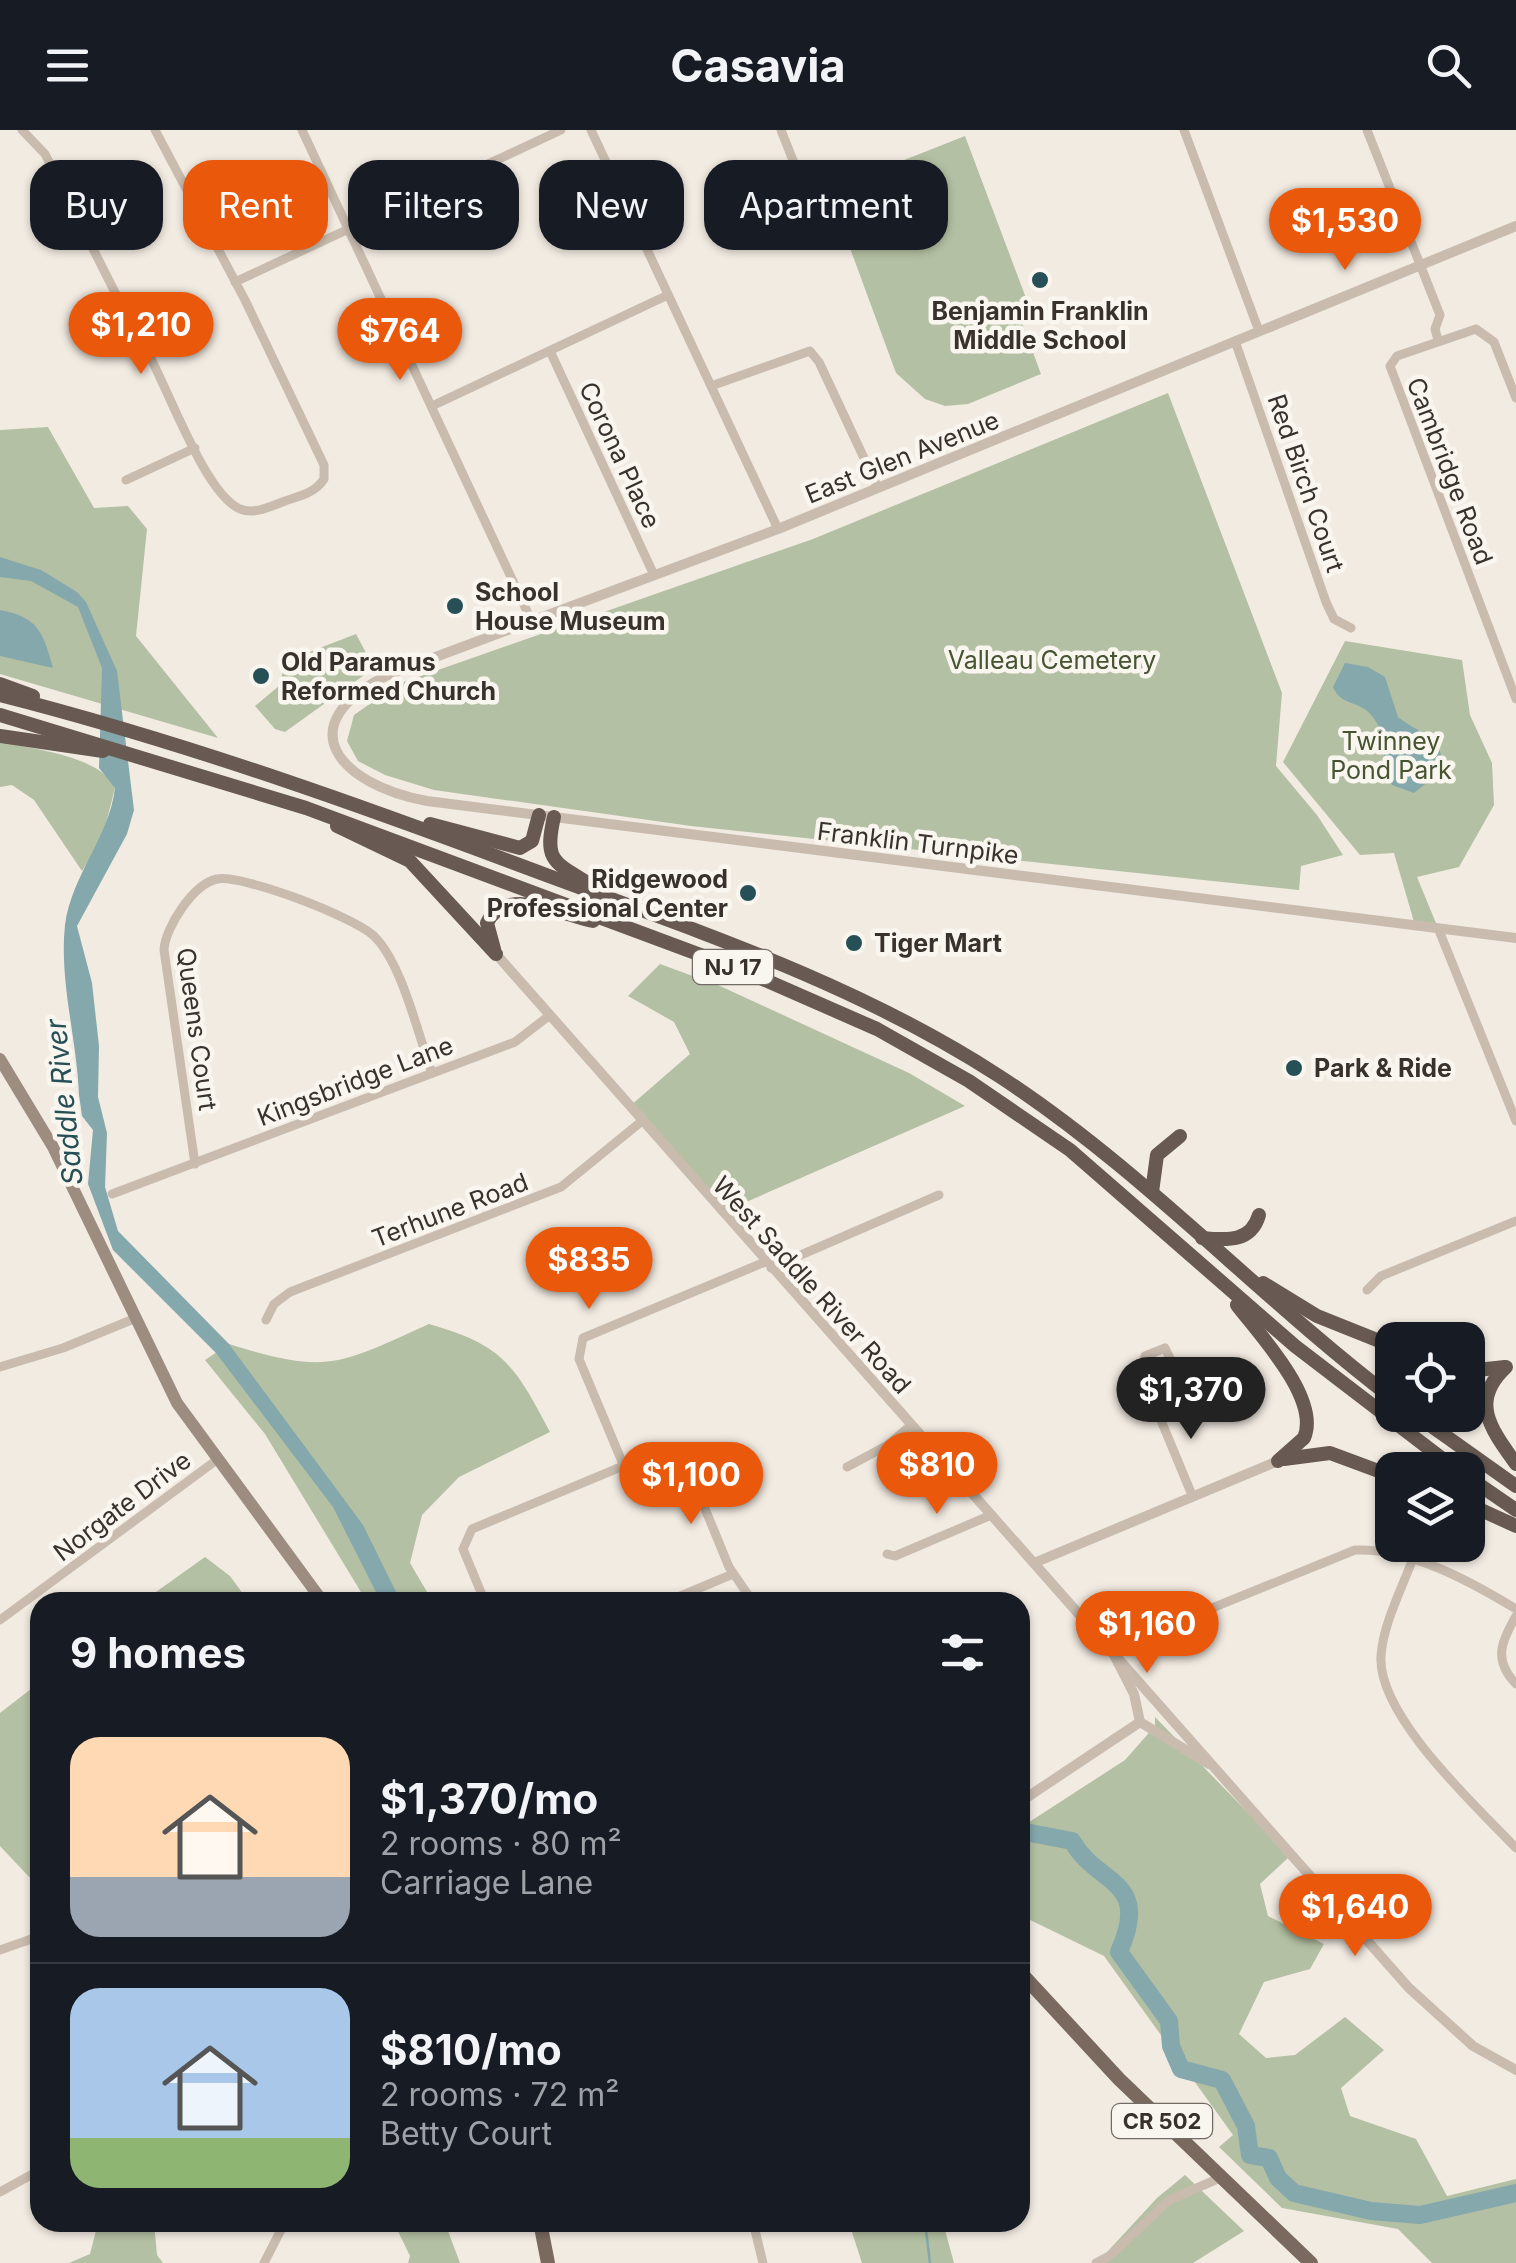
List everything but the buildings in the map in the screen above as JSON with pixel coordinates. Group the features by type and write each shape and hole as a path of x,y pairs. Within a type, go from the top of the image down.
{"highway":[{"path":"0,684 75,714"},
{"name":"NJ 17","path":"0,695 144,734 390,816 798,970 924,1031 1042,1105 1152,1192 1375,1384"},
{"path":"0,715 76,741"},
{"path":"0,736 76,741"},
{"name":"NJ 17","path":"76,741 148,757 306,808 830,1006 954,1072 1084,1161 1321,1368 1433,1452"},
{"path":"306,808 359,839 410,860 496,954"},
{"path":"390,816 452,828 514,848 532,841 546,816"},
{"path":"546,816 548,846 555,862 619,902"},
{"path":"496,954 487,923 495,911 505,906 540,907 634,929"},
{"path":"1152,1192 1157,1155 1180,1136"},
{"path":"1202,1238 1240,1238 1254,1228 1258,1216"},
{"path":"1228,1261 1317,1316 1375,1339"},
{"path":"1215,1277 1268,1344 1306,1409 1306,1432 1278,1461"},
{"path":"1485,1369 1511,1365"},
{"path":"1511,1365 1490,1383 1484,1401 1490,1421 1516,1464"},
{"path":"1440,1432 1516,1486"},
{"path":"1278,1461 1330,1453 1375,1470"},
{"path":"1485,1489 1516,1510"},
{"path":"1485,1512 1516,1526"}],"main road":[{"path":"0,1059 54,1148 176,1403 317,1592"},
{"name":"CR 502","path":"1030,1983 1119,2079 1311,2263"},
{"path":"542,2232 548,2263"}],"street":[{"path":"22,130 54,170 128,318 146,342 207,474 240,509 258,510 313,491 324,479 324,464 155,130"},
{"path":"302,130 348,226"},
{"path":"496,160 561,130"},
{"path":"591,130 778,530"},
{"path":"780,130 793,160"},
{"path":"1184,130 1259,331"},
{"path":"1367,130 1440,315 1452,322 1456,332 1476,329 1489,336 1516,398"},
{"name":"East Glen Avenue","path":"335,746 337,718 362,689 403,669 778,530 1516,226"},
{"path":"235,282 348,228"},
{"path":"359,250 532,622"},
{"path":"432,406 668,295"},
{"path":"1438,340 1435,329 1440,315"},
{"name":"Cambridge Road","path":"1456,332 1398,356 1390,372 1516,699"},
{"name":"Red Birch Court","path":"1235,340 1326,602 1334,618 1351,628"},
{"name":"Corona Place","path":"550,351 654,575"},
{"path":"711,386 803,351 813,354 878,488"},
{"path":"126,480 195,448"},
{"name":"Franklin Turnpike","path":"335,746 355,775 390,792 546,816 1516,938"},
{"name":"Queens Court","path":"196,1164 164,950 166,935 198,891 212,881 235,880 365,928 391,961 432,1073"},
{"path":"1438,928 1516,1121"},
{"path":"1516,930 1516,938"},
{"name":"West Saddle River Road","path":"496,954 1418,1997 1473,2046 1516,2070"},
{"name":"Kingsbridge Lane","path":"112,1194 524,1038 550,1015"},
{"name":"Terhune Road","path":"266,1320 274,1304 290,1292 561,1188 642,1121"},
{"path":"624,1464 579,1359 584,1338 939,1195"},
{"path":"1367,1290 1381,1276 1516,1221"},
{"path":"0,1366 63,1348 136,1318"},
{"path":"1154,1403 1180,1377 1165,1348 1140,1362 1154,1403 1192,1496"},
{"path":"847,1467 888,1445 910,1426"},
{"path":"481,1592 463,1550 468,1532 657,1450 679,1455 733,1574 746,1592"},
{"name":"Norgate Drive","path":"38,1592 218,1460"},
{"path":"1034,1563 1278,1461"},
{"path":"888,1554 896,1556 989,1516"},
{"path":"1215,1766 1140,1722 1134,1694 1111,1649 1343,1552 1375,1552"},
{"path":"1412,1562 1382,1644 1383,1685 1401,1720 1516,1848"},
{"path":"1415,1562 1486,1590 1516,1612 1502,1638 1500,1656 1516,1684"},
{"path":"690,1592 733,1574"},
{"name":"Norgate Drive","path":"0,1620 30,1598"},
{"path":"1030,1795 1140,1722"},
{"path":"0,1950 30,1940"},
{"path":"0,2192 30,2176"},
{"path":"1096,2263 1111,2256 1170,2200 1220,2178"},
{"path":"264,2263 280,2232"},
{"path":"755,2232 762,2263"}],"green space":[{"path":"965,136 1029,306 1018,312 1041,374 968,404 945,406 925,399 896,373 851,250 948,250 948,160 904,160"},
{"name":"Valleau Cemetery","path":"1168,393 1282,693 1276,766 1317,815 1343,855 1301,866 1299,890 691,826 434,790 385,775 358,761 347,741 354,715 398,684 813,539"},
{"path":"48,427 94,508 128,506 147,529 136,636 218,738 0,674 0,430"},
{"path":"356,634 374,668 285,732 275,729 255,706 279,686 286,661"},
{"name":"Twinney Pond Park","path":"1345,641 1462,660 1470,715 1492,763 1494,805 1459,867 1417,877 1438,928 1414,922 1394,853 1360,855 1283,762"},
{"path":"0,741 81,761 107,777 115,788 102,839 82,871 34,800 12,785 0,787"},
{"path":"660,964 720,986 909,1073 965,1106 719,1214 630,1106 690,1054 674,1022 628,996"},
{"path":"429,1324 475,1340 516,1374 550,1432 459,1477 422,1515 410,1563 427,1592 361,1592 265,1434 205,1360 229,1344 312,1362 352,1357"},
{"path":"205,1557 230,1576 242,1592 156,1592"},
{"path":"30,1690 30,1878 0,1846 0,1713"},
{"path":"1155,1717 1290,1856 1260,1884 1268,1916 1324,1944 1310,1969 1264,1982 1239,2034 1266,2058 1295,2055 1345,2017 1384,2050 1341,2088 1350,2116 1416,2139 1447,2196 1516,2179 1516,2263 1432,2263 1398,2229 1282,2208 1219,2147 1233,2135 1104,1956 1030,1920 1030,1822 1125,1760 1155,1726"},
{"path":"1185,2175 1244,2231 1193,2263 1097,2263 1157,2198"},
{"path":"96,2232 155,2232 157,2255 163,2263 69,2263 90,2254"},
{"path":"398,2232 448,2232 460,2263 408,2263 410,2256"},
{"path":"852,2232 946,2232 954,2263 862,2263"}],"water":[{"path":"0,557 41,570 77,592 86,602 117,671 134,810 127,834 77,926 92,983 99,1046 98,1097 107,1133 105,1187 118,1231 229,1344 363,1525 396,1592 376,1592 333,1507 216,1353 113,1250 88,1184 93,1130 82,1116 64,946 69,907 106,823 115,788 99,768 102,668 78,607 31,581 0,577"},
{"path":"0,610 23,617 37,628 53,668 0,656"},
{"path":"1345,663 1368,667 1385,677 1398,717 1439,749 1444,769 1414,793 1392,785 1382,771 1383,738 1372,716 1339,696 1333,687"}],"waterway":[{"name":"Saddle River","path":"1030,1833 1072,1841 1125,1896 1129,1910 1119,1952 1169,2021 1171,2046 1181,2069 1222,2080 1246,2126 1250,2155 1269,2158 1278,2178 1294,2193 1371,2211 1420,2215 1516,2193"},
{"path":"926,2232 930,2263"}],"place":[{"name":"Benjamin Franklin Middle School","path":"1040,280"},
{"name":"School House Museum","path":"455,606"},
{"name":"Old Paramus Reformed Church","path":"261,676"},
{"name":"Ridgewood Professional Center","path":"748,893"},
{"name":"Tiger Mart","path":"854,943"},
{"name":"Park & Ride","path":"1294,1068"}]}
